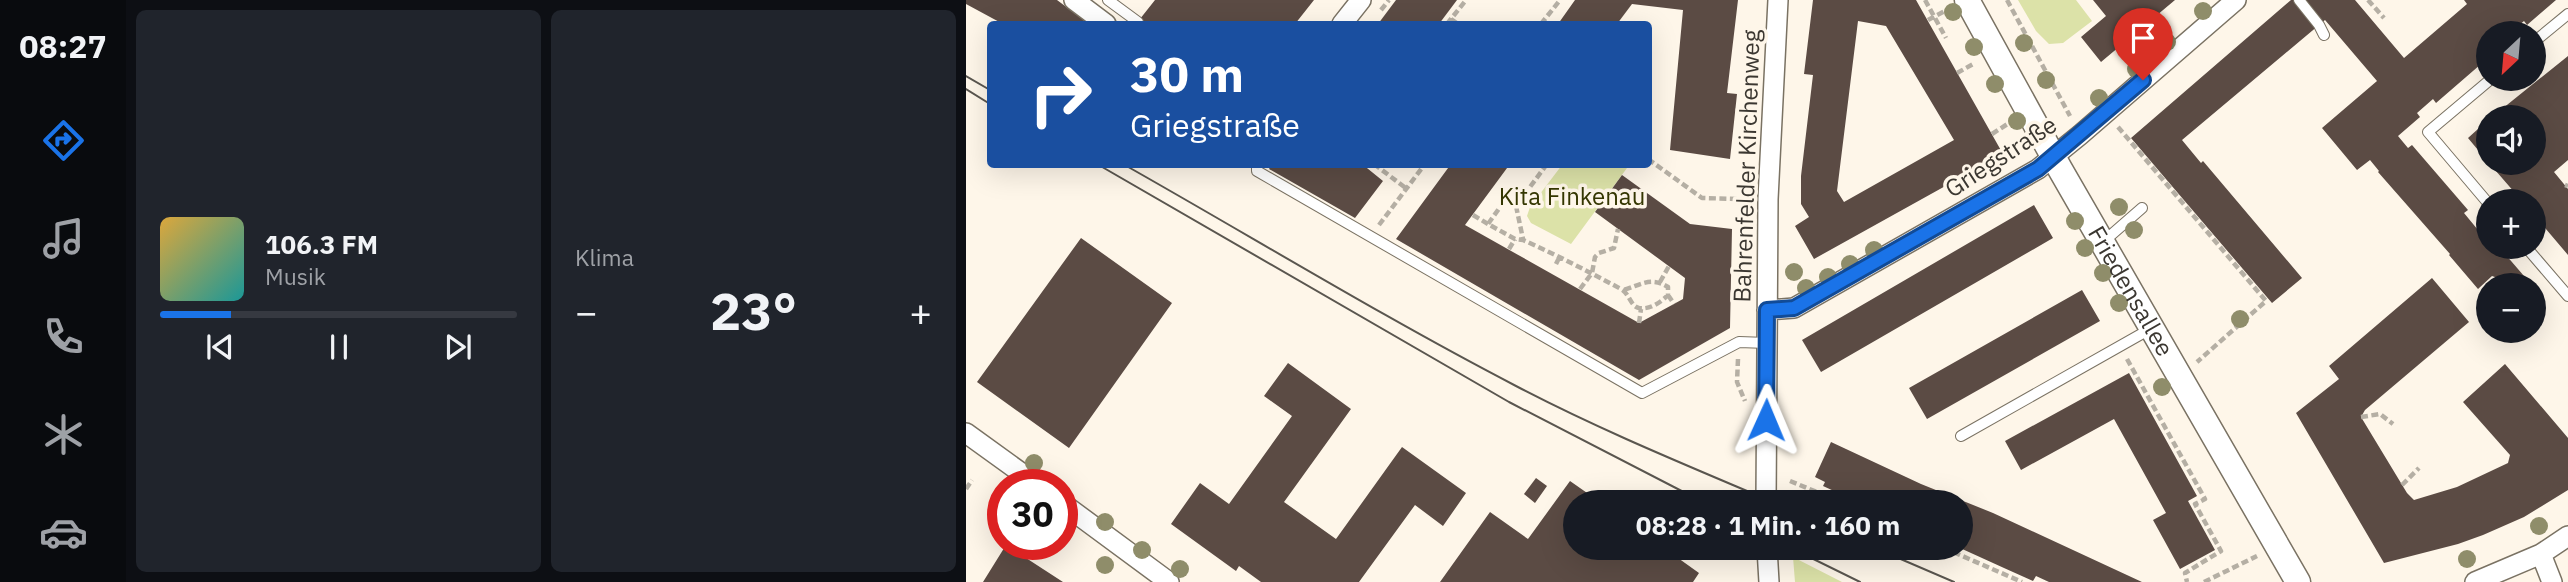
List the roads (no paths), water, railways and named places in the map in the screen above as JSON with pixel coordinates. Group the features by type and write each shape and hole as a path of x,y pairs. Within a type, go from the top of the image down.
{"street":[{"path":"1074,0 1102,21"},
{"path":"1344,21 1361,0"},
{"name":"Bahrenfelder Kirchenweg","path":"1766,490 1768,199 1778,0"},
{"name":"Griegstraße","path":"1767,310 1794,308 2038,169 2236,0"},
{"name":"Friedensallee","path":"1956,5 2053,157 2298,582"},
{"path":"966,433 1016,469"},
{"path":"1078,515 1170,582"},
{"path":"2475,582 2541,554 2568,536"},
{"path":"2541,554 2552,582"},
{"path":"1768,560 1769,582"}],"lane":[{"path":"1108,0 1137,21"},
{"path":"2299,0 2324,35"},
{"path":"2546,32 2568,14"},
{"path":"2476,189 2428,132 2477,91"},
{"path":"1257,168 1257,171 1370,238 1642,393 1739,342 1767,343"},
{"path":"2102,242 2142,208"},
{"path":"2536,259 2568,296"},
{"path":"1961,436 2152,327"}],"tram line":[{"path":"966,76 987,88"},
{"path":"966,89 987,102"},
{"path":"1104,168 1509,402 1680,490"},
{"path":"1130,168 1466,360 1611,432 1745,490"},
{"path":"1815,560 1860,582"},
{"path":"1903,560 1954,582"}],"park label":[{"name":"Kita Finkenau","path":"1572,197"}]}
